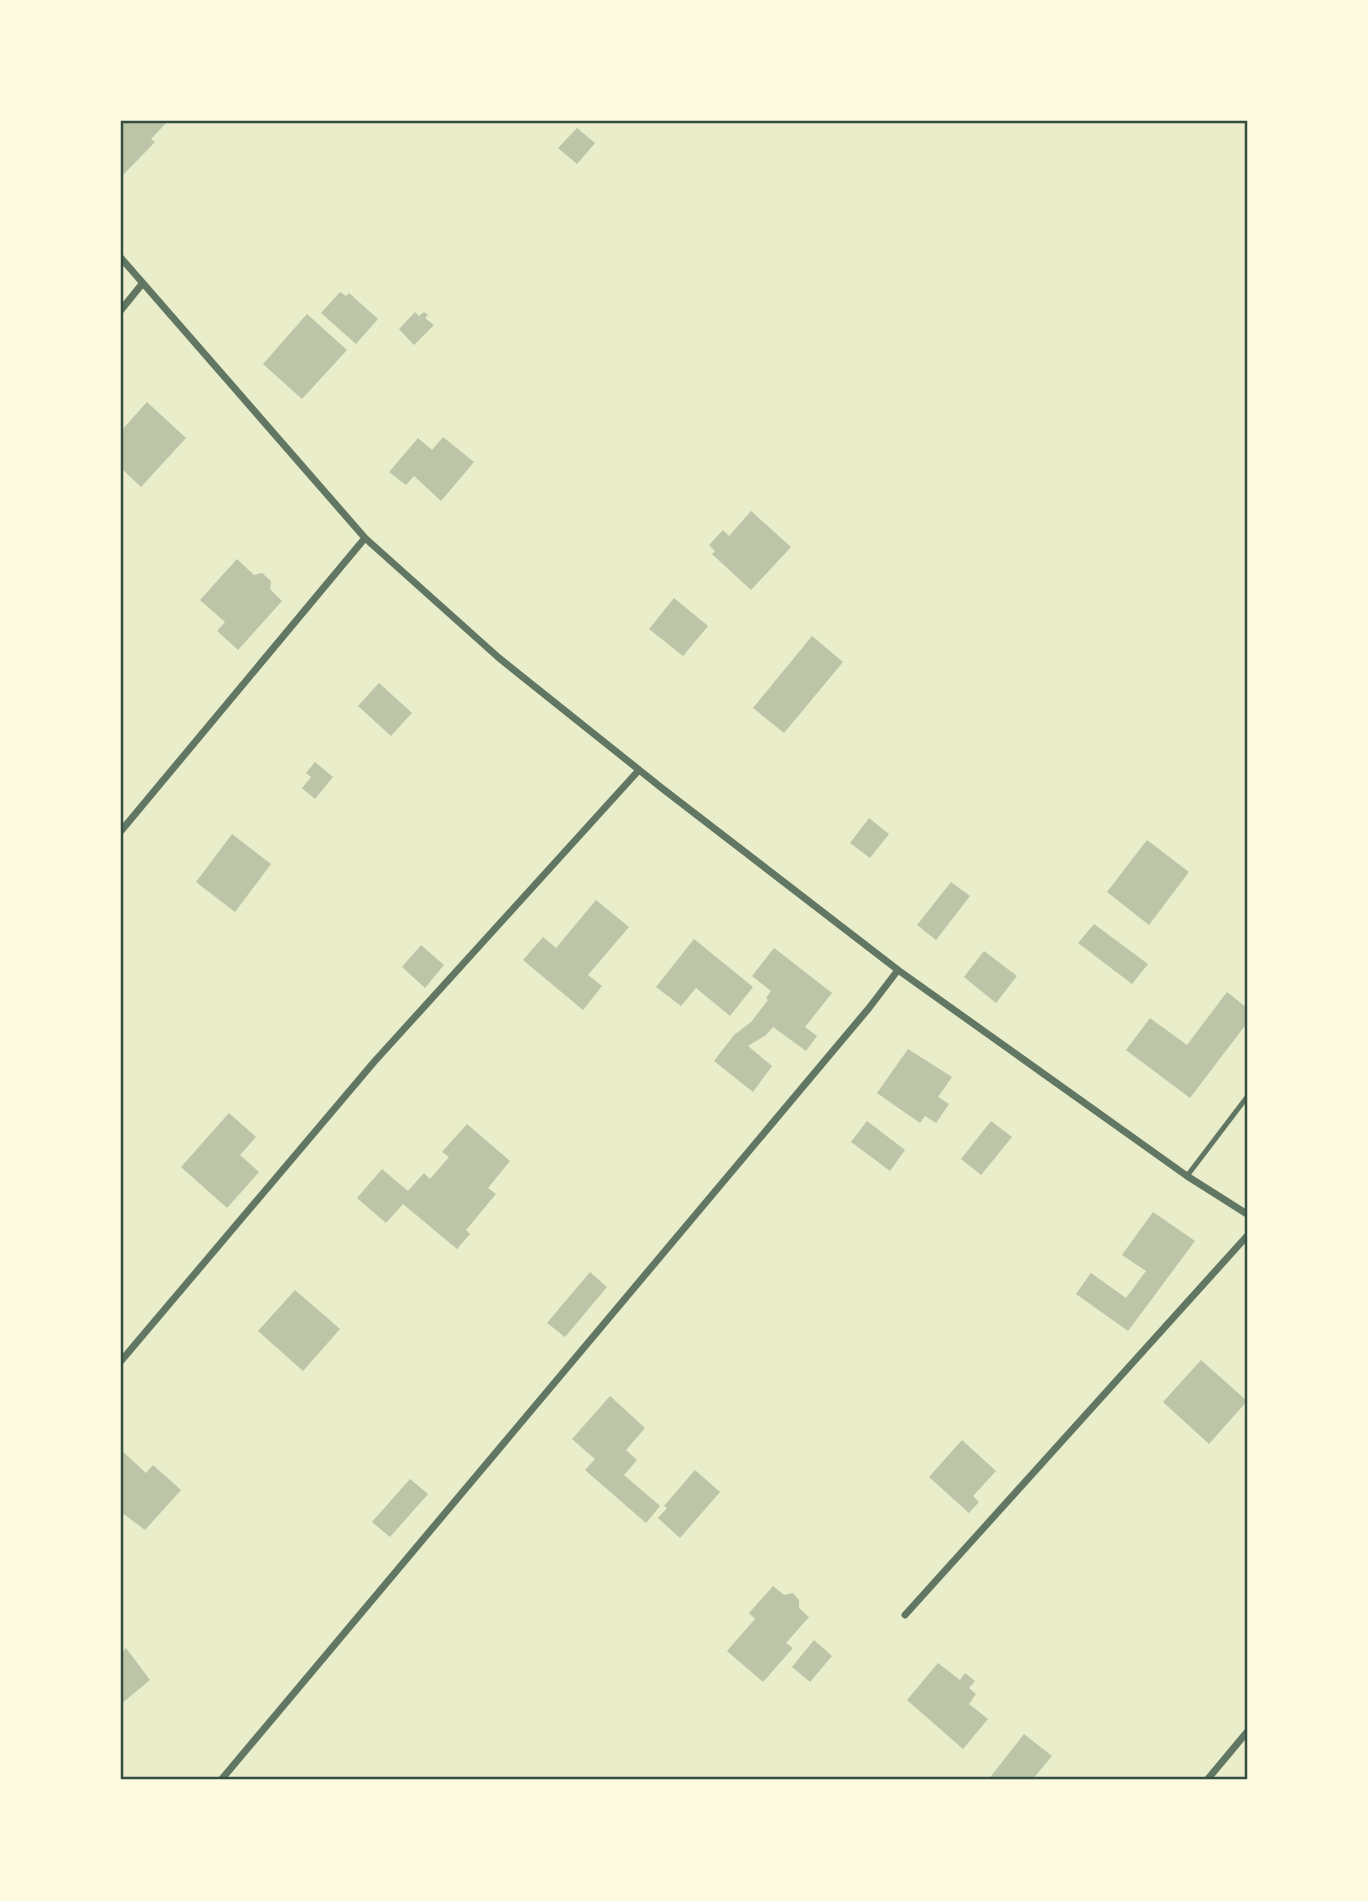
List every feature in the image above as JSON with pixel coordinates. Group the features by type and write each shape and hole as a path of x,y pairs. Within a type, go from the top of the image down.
{"street":[{"path":"121,258 365,538 499,658 898,970 1187,1176 1247,1214"},
{"path":"121,310 142,284"},
{"path":"121,831 365,538"},
{"path":"121,1361 374,1062 639,770"},
{"path":"221,1780 860,1019 898,970"},
{"path":"905,1615 1247,1236"},
{"path":"1207,1780 1247,1732"}],"lane":[{"path":"1187,1176 1247,1097"}],"building":[{"path":"121,121 168,121 151,139 155,142 123,175 121,173"},
{"path":"577,128 595,143 577,164 558,148"},
{"path":"340,292 346,296 349,293 378,319 356,344 321,313"},
{"path":"415,312 419,316 424,312 428,315 425,318 434,325 414,345 399,329"},
{"path":"307,314 347,350 302,399 263,364"},
{"path":"147,402 186,438 141,487 121,468 121,431"},
{"path":"443,437 474,462 441,501 414,476 406,485 389,472 418,438 432,450"},
{"path":"751,511 791,547 751,590 712,554 715,551 709,545 723,530 729,536"},
{"path":"237,559 254,575 262,573 271,581 270,589 282,601 238,650 217,631 225,622 200,600"},
{"path":"674,598 708,626 683,656 649,629"},
{"path":"812,636 843,662 784,733 753,708"},
{"path":"379,683 412,713 391,736 358,706"},
{"path":"315,762 333,777 315,799 302,788 311,777 306,773"},
{"path":"869,818 889,834 870,858 850,843"},
{"path":"232,834 271,864 235,912 196,882"},
{"path":"1147,840 1189,872 1149,925 1107,892"},
{"path":"951,882 970,896 936,940 917,925"},
{"path":"596,900 629,927 588,975 602,986 583,1010 523,960 543,937 556,948"},
{"path":"1094,924 1148,964 1132,984 1078,943"},
{"path":"694,939 753,987 730,1016 696,988 681,1006 656,987"},
{"path":"421,945 444,965 425,988 402,967"},
{"path":"774,948 832,993 805,1027 817,1036 806,1051 773,1027 766,1035 748,1046 772,1066 753,1092 714,1061 734,1035 751,1022 768,1000 766,998 771,991 752,976"},
{"path":"984,951 1017,976 996,1003 964,977"},
{"path":"1227,992 1247,1008 1247,1023 1190,1098 1126,1050 1150,1018 1187,1045"},
{"path":"908,1049 952,1077 938,1097 949,1104 936,1123 925,1116 920,1123 877,1093"},
{"path":"229,1113 256,1137 240,1155 259,1172 227,1208 181,1167"},
{"path":"867,1121 905,1150 890,1171 851,1142"},
{"path":"991,1121 1012,1137 981,1175 961,1159"},
{"path":"467,1124 510,1161 488,1188 496,1194 466,1230 470,1234 457,1249 403,1204 386,1223 357,1198 382,1169 408,1191 424,1173 430,1179 449,1157 442,1152"},
{"path":"1153,1212 1195,1241 1128,1331 1076,1294 1091,1273 1126,1298 1146,1271 1122,1255"},
{"path":"590,1272 607,1287 565,1337 547,1323"},
{"path":"295,1290 340,1329 303,1371 258,1331"},
{"path":"1201,1360 1247,1401 1209,1444 1163,1402"},
{"path":"610,1396 645,1428 626,1450 637,1460 624,1475 660,1506 646,1523 585,1470 595,1459 572,1439"},
{"path":"962,1440 996,1471 973,1496 979,1502 969,1513 929,1477"},
{"path":"121,1450 146,1473 153,1465 181,1490 145,1530 121,1512"},
{"path":"695,1470 720,1492 680,1538 658,1518 667,1508 664,1506"},
{"path":"410,1479 428,1494 390,1537 372,1522"},
{"path":"773,1586 784,1595 793,1593 799,1600 799,1608 809,1617 786,1643 793,1648 763,1682 727,1651 755,1619 749,1613"},
{"path":"814,1640 832,1656 810,1682 792,1667"},
{"path":"126,1648 150,1680 121,1704 121,1653"},
{"path":"938,1663 960,1680 965,1673 975,1681 969,1688 976,1694 969,1704 988,1719 963,1749 907,1700"},
{"path":"1024,1734 1052,1756 1032,1780 988,1780"}]}
